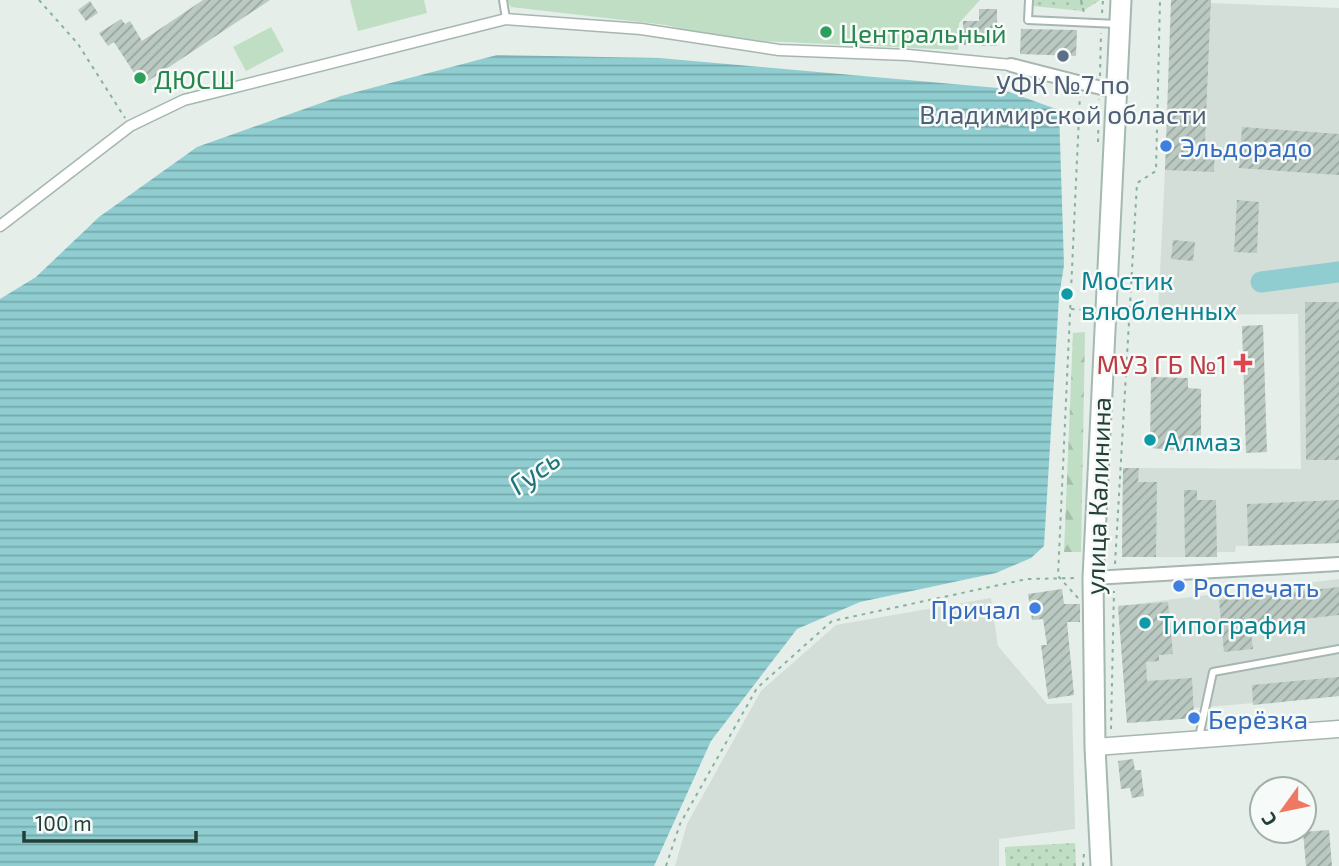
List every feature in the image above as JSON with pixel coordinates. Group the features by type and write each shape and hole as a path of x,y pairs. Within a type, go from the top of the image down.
{"main road":[{"name":"улица Калинина","path":"1101,866 1103,746 1093,578 1111,24 1121,0"}],"street":[{"path":"0,226 130,126 184,100 506,19 641,29 779,50 908,55 1011,65 1108,90"},
{"path":"1093,578 1339,564"},
{"path":"1103,746 1198,737 1339,729"}],"lane":[{"path":"503,0 506,19"},
{"path":"1029,0 1028,20 1111,24"},
{"path":"1198,737 1213,672 1339,649"}],"path":[{"path":"39,0 78,44 130,126"},
{"path":"1081,0 1086,23"},
{"path":"1098,143 1108,90 1111,24 1103,0"},
{"path":"1103,746 1137,183 1156,171 1160,0"},
{"path":"1058,576 1080,82"},
{"path":"1070,309 1092,310"},
{"path":"666,866 680,824 757,688 832,621 1027,579 1058,576 1093,578"}],"shaded area":[{"path":"1211,3 1339,8 1339,543 1236,546 1235,552 1217,552 1217,557 1122,557 1123,468 1301,469 1298,314 1158,315 1165,170 1214,143 1205,143"},
{"path":"1339,579 1339,696 1194,708 1194,718 1127,723 1118,606"},
{"path":"991,598 998,646 1047,704 1072,703 1075,829 999,839 999,866 675,866 687,824 761,691 836,625"}],"green space":[{"path":"350,0 424,0 427,13 358,31"},
{"name":"Центральный","path":"507,0 980,0 959,23 958,50 719,39 666,25 511,7"},
{"path":"1032,0 1100,0 1083,11 1032,6"},
{"path":"271,27 284,51 246,71 233,47"},
{"path":"1085,332 1081,552 1064,552 1073,333"},
{"path":"1075,843 1076,866 1006,866 1005,847"}],"water":[{"path":"497,55 659,58 998,88 1059,110 1064,265 1059,297 1044,546 1031,558 996,573 860,602 797,629 711,741 654,866 0,866 0,299 36,277 99,217 197,147 341,96"}],"building":[{"path":"203,0 270,0 142,85 114,42 108,46 99,33 121,19 125,24 130,21 142,41"},
{"path":"1171,0 1211,0 1205,143 1215,143 1214,172 1165,170"},
{"path":"90,1 98,13 86,21 78,10"},
{"path":"979,9 997,9 997,46 963,45 963,21 979,21"},
{"path":"1021,29 1077,30 1076,56 1020,54"},
{"path":"1242,127 1339,134 1339,175 1239,168"},
{"path":"1237,200 1259,202 1257,253 1234,252"},
{"path":"1173,240 1195,242 1193,261 1171,259"},
{"path":"1305,302 1339,302 1339,460 1306,460"},
{"path":"1263,325 1267,452 1246,453 1242,326"},
{"path":"1151,377 1188,378 1188,388 1201,389 1201,452 1150,448"},
{"path":"1123,468 1139,468 1138,482 1157,482 1156,557 1122,557"},
{"path":"1184,490 1197,490 1197,500 1216,500 1217,557 1185,557"},
{"path":"1339,500 1339,543 1248,546 1247,504"},
{"path":"1339,587 1339,615 1250,625 1253,649 1224,652 1219,600"},
{"path":"1062,589 1064,604 1080,604 1080,622 1067,622 1074,695 1048,699 1041,645 1047,645 1043,619 1032,620 1028,594"},
{"path":"1168,602 1173,654 1159,655 1159,661 1146,662 1147,681 1192,678 1194,718 1127,723 1118,606"},
{"path":"1339,677 1339,696 1253,705 1252,685"},
{"path":"1133,759 1135,770 1141,770 1144,796 1132,798 1130,788 1121,789 1118,761"},
{"path":"1329,830 1332,866 1306,866 1304,845 1318,845 1318,831"}],"waterway":[{"name":"Гусь","path":"1261,282 1339,272"}],"place":[{"name":"Центральный","path":"826,32"},
{"name":"УФК №7 по Владимирской области","path":"1063,56"},
{"name":"ДЮСШ","path":"140,78"},
{"name":"Эльдорадо","path":"1166,146"},
{"name":"Мостик влюбленных","path":"1067,294"},
{"name":"МУЗ ГБ №1","path":"1243,363"},
{"name":"Алмаз","path":"1150,440"},
{"name":"Роспечать","path":"1179,586"},
{"name":"Причал","path":"1035,608"},
{"name":"Типография","path":"1145,623"},
{"name":"Берёзка","path":"1194,718"}]}
